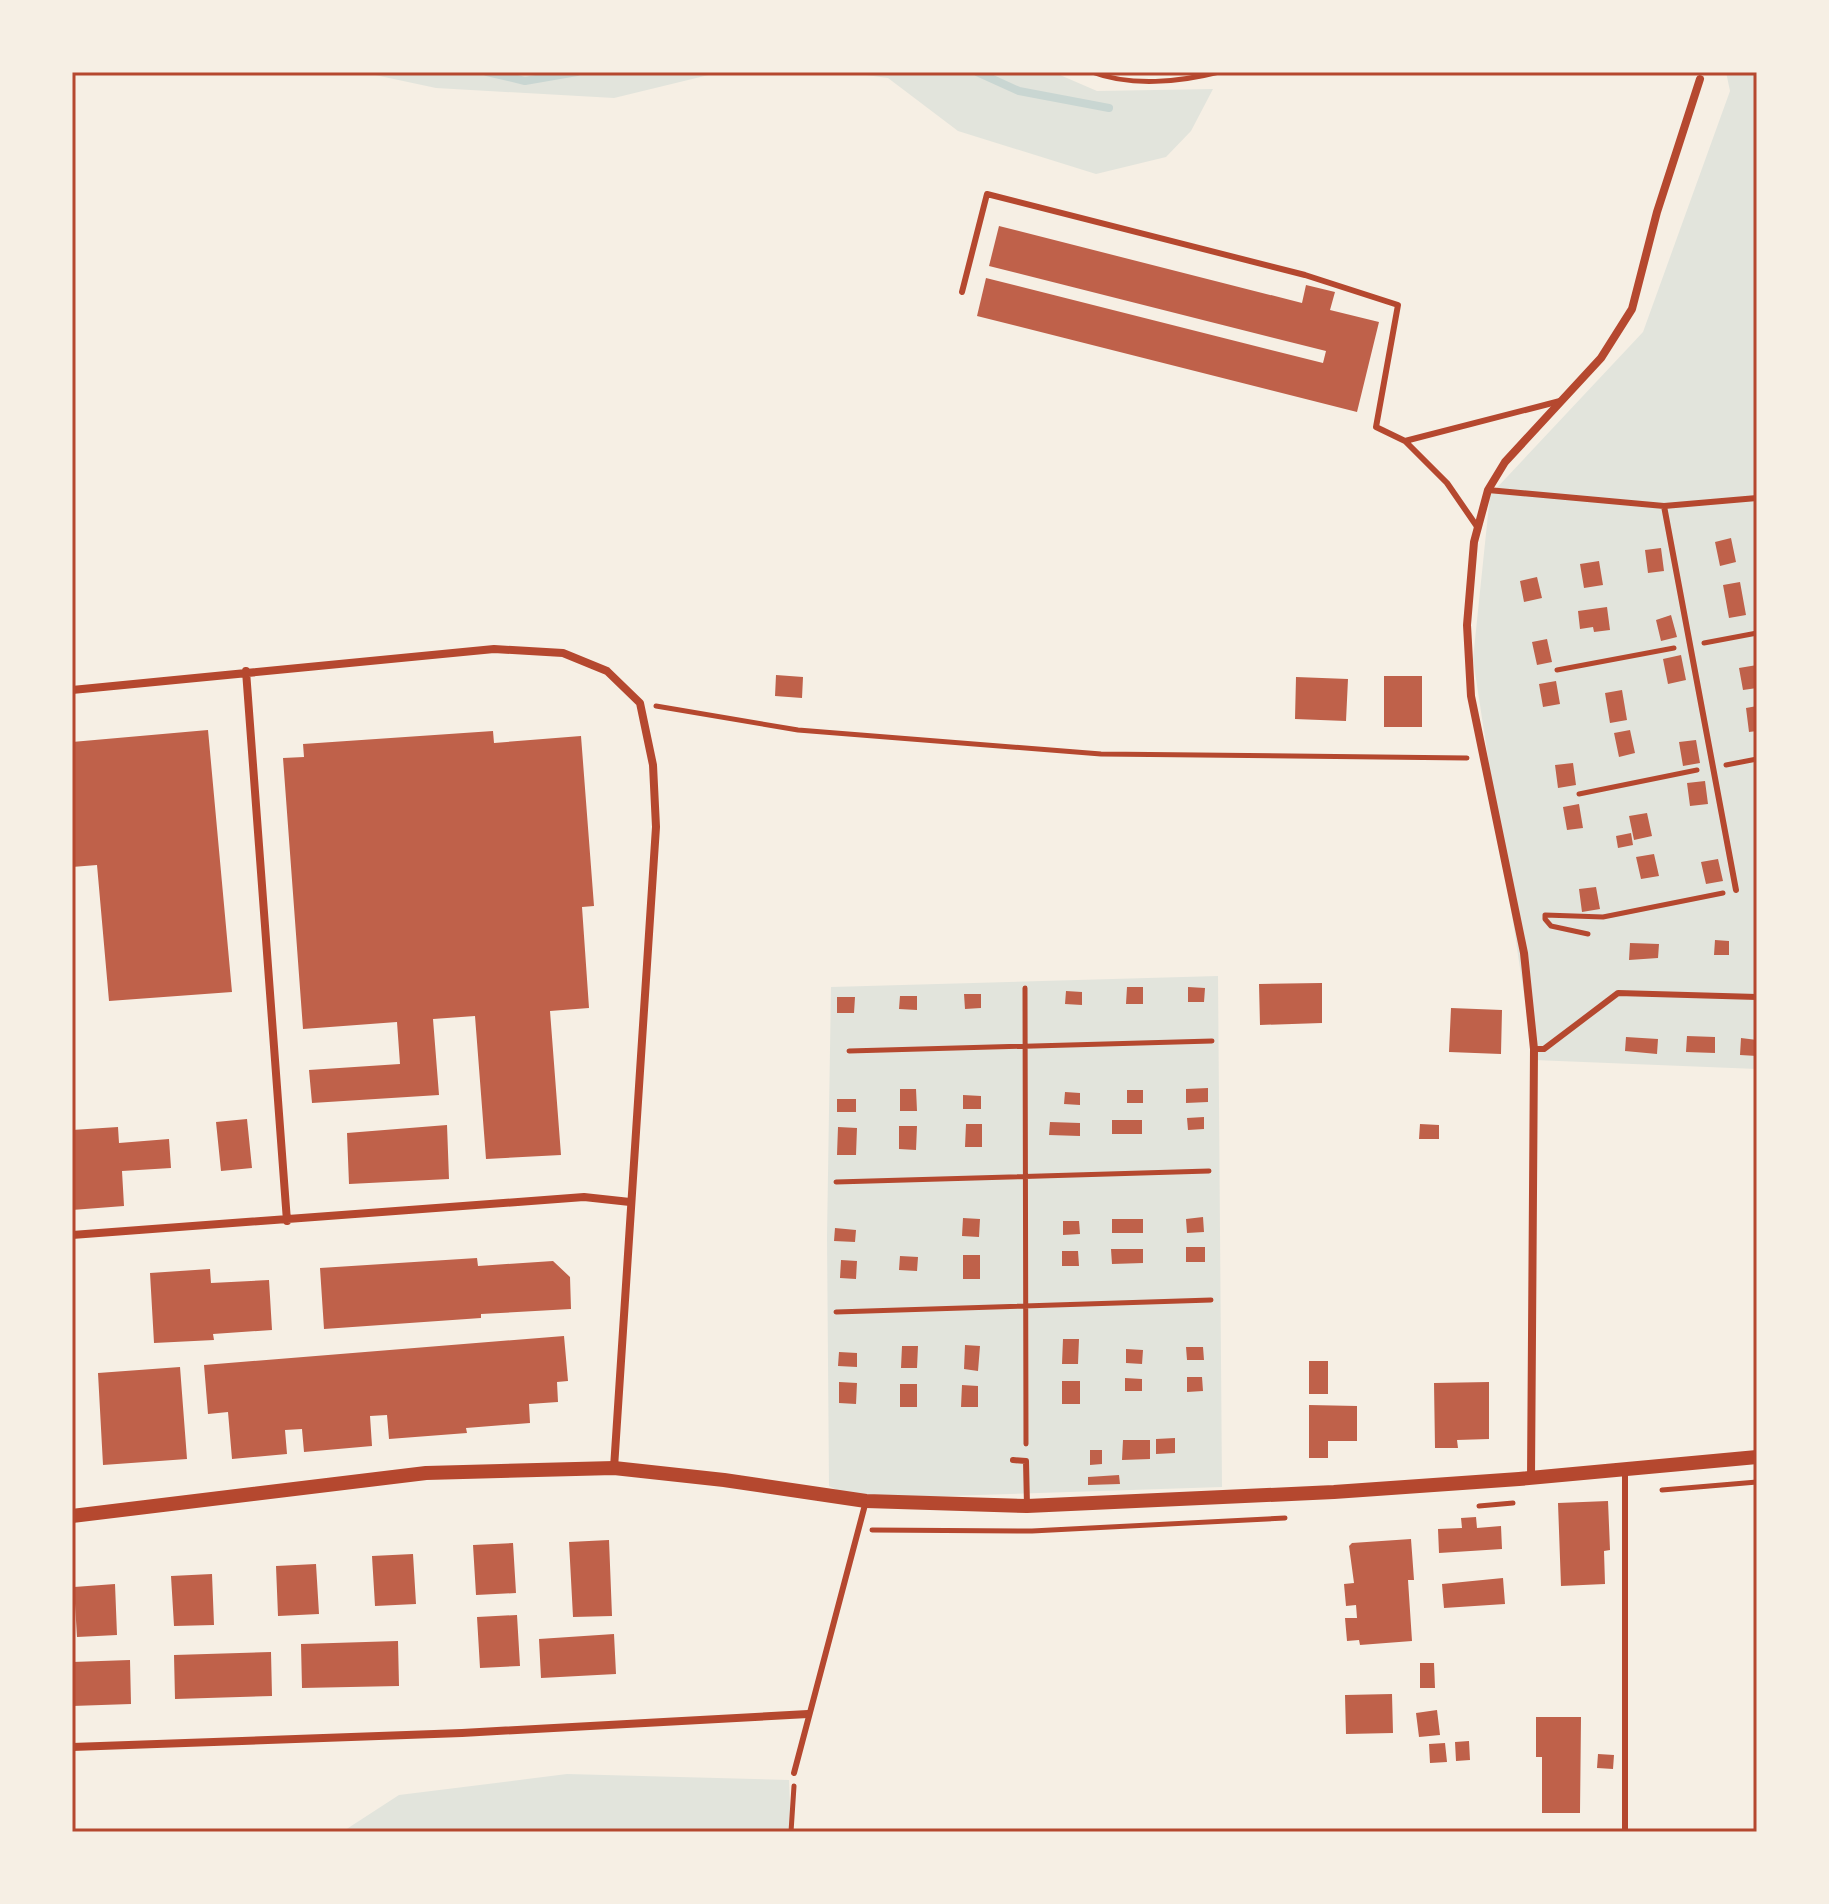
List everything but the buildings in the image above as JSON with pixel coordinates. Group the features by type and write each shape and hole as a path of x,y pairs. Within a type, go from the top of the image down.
{"street":[{"path":"1531,1478 1534,1049 1524,953 1471,696 1467,625 1478,528 1488,490 1505,462 1601,358 1632,309 1657,212 1700,76"},
{"path":"72,690 494,649 563,653 607,671 640,703 653,765 656,827 614,1468"},
{"path":"246,671 287,1221"},
{"path":"72,1235 584,1197 630,1202"},
{"path":"72,1516 426,1473 614,1468 866,1501 1027,1506 1277,1496 1531,1478 1757,1457"},
{"path":"72,1747 462,1733 808,1714"}],"lane":[{"path":"962,292 987,194 1305,275 1398,305 1376,427 1405,441 1447,483 1478,528"},
{"path":"1405,441 1562,401"},
{"path":"1488,490 1664,506 1757,498"},
{"path":"1664,506 1736,890"},
{"path":"1534,1049 1544,1049 1618,993 1757,997"},
{"path":"1013,1460 1026,1461 1027,1506"},
{"path":"1625,1469 1625,1832"},
{"path":"794,1773 866,1501"}],"path":[{"path":"1092,72 1114,81 1192,79 1219,72"},
{"path":"1557,670 1757,633"},
{"path":"640,703 798,730 1101,754 1484,759"},
{"path":"1579,794 1757,759"},
{"path":"1588,934 1551,926 1545,915 1603,917 1736,890"},
{"path":"1025,988 1026,1461"},
{"path":"849,1051 1212,1041"},
{"path":"836,1182 1209,1171"},
{"path":"836,1312 1211,1300"},
{"path":"1656,1490 1757,1482"},
{"path":"791,1832 794,1773"}],"shaded area":[{"path":"361,72 721,72 614,98 436,88"},
{"path":"844,72 1053,72 1097,91 1213,89 1191,131 1166,157 1096,174 958,131 888,78"},
{"path":"1726,72 1757,72 1757,1069 1534,1060 1473,659 1490,495 1643,332 1730,91"},
{"path":"1218,976 1222,1487 854,1499 829,1486 827,1237 831,987"},
{"path":"567,1774 789,1780 791,1832 342,1832 399,1795"}],"waterway":[{"path":"487,72 525,81 577,72"},
{"path":"977,72 1019,91 1109,108"}]}
